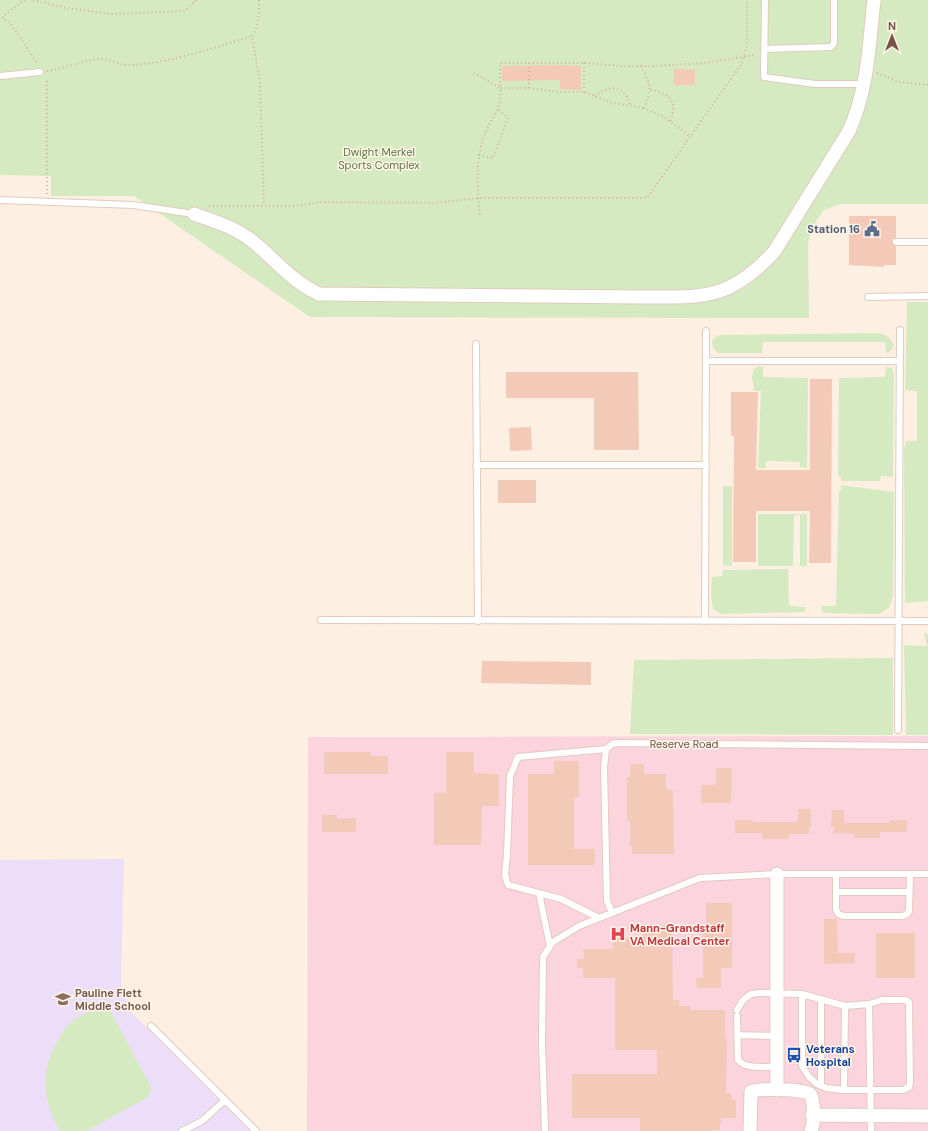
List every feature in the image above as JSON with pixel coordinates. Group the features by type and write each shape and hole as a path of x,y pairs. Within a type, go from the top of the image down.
{"street":[{"path":"199,209 251,240 298,281 319,294 636,297 711,294 727,289 742,281 774,252 849,131 857,112 865,78 874,0"},
{"path":"777,874 777,1090"},
{"path":"750,1131 752,1092 777,1090 806,1091 810,1095 813,1101 811,1131"},
{"path":"812,1115 928,1116"}],"lane":[{"path":"765,0 764,77 815,84 865,78"},
{"path":"764,51 831,47 834,43 834,0"},
{"path":"0,76 42,72"},
{"path":"0,200 199,209"},
{"path":"896,242 928,242"},
{"path":"868,297 928,296"},
{"path":"898,730 900,330"},
{"path":"705,621 706,331"},
{"path":"476,344 478,621"},
{"path":"706,361 900,361"},
{"path":"476,465 706,465"},
{"path":"321,620 928,621"},
{"name":"Reserve Road","path":"539,893 508,885 505,875 510,776 518,757 606,749 614,743 928,746"},
{"path":"606,749 604,768 605,872 607,901 612,913"},
{"path":"545,1131 542,1043 543,957 550,946 561,936 579,926 700,878 777,874 928,874"},
{"path":"836,874 838,914 844,916 903,916 908,914 910,874"},
{"path":"836,892 909,892"},
{"path":"550,946 539,893 561,899 600,918"},
{"path":"777,1066 746,1066 741,1064 738,1060 737,1013 743,1000 751,994 802,994 845,1006 869,1004 882,1000 905,1000 909,1002 910,1007 909,1087 903,1090 830,1089 821,1086 809,1077 802,1066 802,994"},
{"path":"821,999 821,1086"},
{"path":"869,1004 871,1090 870,1131"},
{"path":"844,1090 845,1006"},
{"path":"151,1026 256,1131"},
{"path":"737,1036 777,1036"},
{"path":"182,1131 202,1121 225,1100"}],"path":[{"path":"25,0 3,16 3,19 12,24 42,72 98,59 109,60 124,65 140,64 208,50 252,36"},
{"path":"33,0 66,8 112,14 185,11 196,0"},
{"path":"259,0 258,18 252,36 260,83 264,206"},
{"path":"199,209 294,206 323,202 434,203 478,198 647,198 742,63 747,44 747,0"},
{"path":"480,217 476,179 479,155 482,141 498,109 501,98 500,63 584,63 641,66 705,63 744,57 764,51"},
{"path":"529,63 529,88"},
{"path":"584,63 584,92"},
{"path":"641,66 650,85 650,90 644,108"},
{"path":"46,201 47,71"},
{"path":"474,73 500,88 529,88 559,92 584,92 613,104 644,108 670,122 690,137"},
{"path":"865,78 880,74 906,83 928,85"},
{"path":"595,96 606,89 615,88 624,95 630,105"},
{"path":"650,90 665,94 671,100 674,108 670,122"},
{"path":"479,155 493,158 508,118 498,109"}],"shaded area":[{"name":"Mann-Grandstaff VA Medical Center","path":"928,736 928,1131 307,1131 308,737"},
{"name":"Pauline Flett Middle School","path":"124,859 121,984 133,1014 250,1131 0,1131 0,860"}],"green space":[{"name":"Dwight Merkel Sports Complex","path":"0,0 928,0 928,204 840,204 824,210 812,227 808,244 809,318 310,317 134,196 51,196 51,176 0,175"},
{"path":"907,302 928,302 928,601 905,603 904,449 906,441 917,441 917,391 905,390"},
{"path":"877,333 887,336 891,340 894,345 891,351 886,353 885,342 763,342 762,353 718,353 713,348 712,341 715,337 720,335"},
{"path":"759,366 763,367 763,377 808,378 807,468 800,467 800,462 766,461 766,468 758,468 761,391 754,391 752,376 754,369"},
{"path":"886,367 892,368 894,375 893,477 881,476 880,481 841,481 841,477 838,476 839,378 885,377"},
{"path":"841,485 894,492 893,596 889,608 879,614 823,613 821,608 823,606 836,606 839,491 841,491"},
{"path":"723,486 732,486 732,566 723,565"},
{"path":"758,514 807,514 807,566 800,566 800,515 794,515 793,566 758,566"},
{"path":"788,569 789,606 806,607 804,612 721,614 713,609 711,595 712,577 722,576 723,570"},
{"path":"924,632 928,634 928,735 906,735 904,645 927,646"},
{"path":"893,658 893,735 630,734 634,660"},
{"path":"106,1003 151,1087 148,1097 87,1131 60,1131 50,1108 45,1086 47,1065 51,1053 71,1022"}],"building":[{"path":"502,66 581,66 581,90 560,89 560,80 502,81"},
{"path":"674,69 695,70 695,85 674,85"},
{"name":"Station 16","path":"849,216 896,216 896,238 892,239 892,242 896,246 896,265 884,265 884,267 849,265"},
{"path":"506,372 638,372 639,450 594,450 594,398 506,398"},
{"path":"810,379 832,379 831,563 809,563 810,511 756,511 756,562 733,562 734,436 731,436 731,392 758,392 756,470 810,470"},
{"path":"531,427 532,450 510,451 509,428"},
{"path":"498,480 536,480 536,503 498,503"},
{"path":"482,661 591,662 591,685 481,683"},
{"path":"324,752 371,752 371,756 388,756 388,774 324,774"},
{"path":"446,752 474,752 474,773 499,774 499,806 482,806 481,845 434,845 434,793 446,793"},
{"path":"554,761 579,761 579,797 574,798 574,849 595,849 595,865 528,865 528,774 554,774"},
{"path":"630,764 644,764 644,774 666,774 666,790 673,790 674,854 632,854 632,846 630,846 630,821 627,821 627,777 630,777"},
{"path":"716,768 732,768 731,803 701,803 701,785 716,785"},
{"path":"798,809 811,809 811,827 809,827 809,834 789,834 789,839 762,839 762,833 735,833 735,820 753,820 753,822 798,822"},
{"path":"832,810 844,810 844,823 890,823 890,820 907,820 907,832 880,832 880,838 854,838 854,834 834,833 834,827 831,827"},
{"path":"322,815 337,815 337,819 356,818 356,832 322,832"},
{"path":"706,903 732,903 732,968 721,968 721,988 697,988 696,978 703,978 703,929 706,929"},
{"path":"824,919 837,919 838,953 855,953 855,963 824,964"},
{"path":"672,925 673,1000 679,1000 679,1006 690,1006 690,1010 725,1010 725,1039 727,1039 726,1093 730,1093 730,1095 732,1095 732,1100 736,1100 736,1118 721,1118 720,1130 640,1131 640,1118 572,1118 572,1074 657,1074 657,1050 615,1050 615,978 583,978 583,968 577,968 577,959 584,959 583,949 613,949 613,938 643,938 643,926"},
{"path":"876,933 915,933 915,978 876,978"}],"place":[{"name":"Station 16","path":"872,229"},
{"name":"Mann-Grandstaff VA Medical Center","path":"618,934"},
{"name":"Pauline Flett Middle School","path":"63,999"},
{"name":"Veterans Hospital","path":"794,1055"}]}
